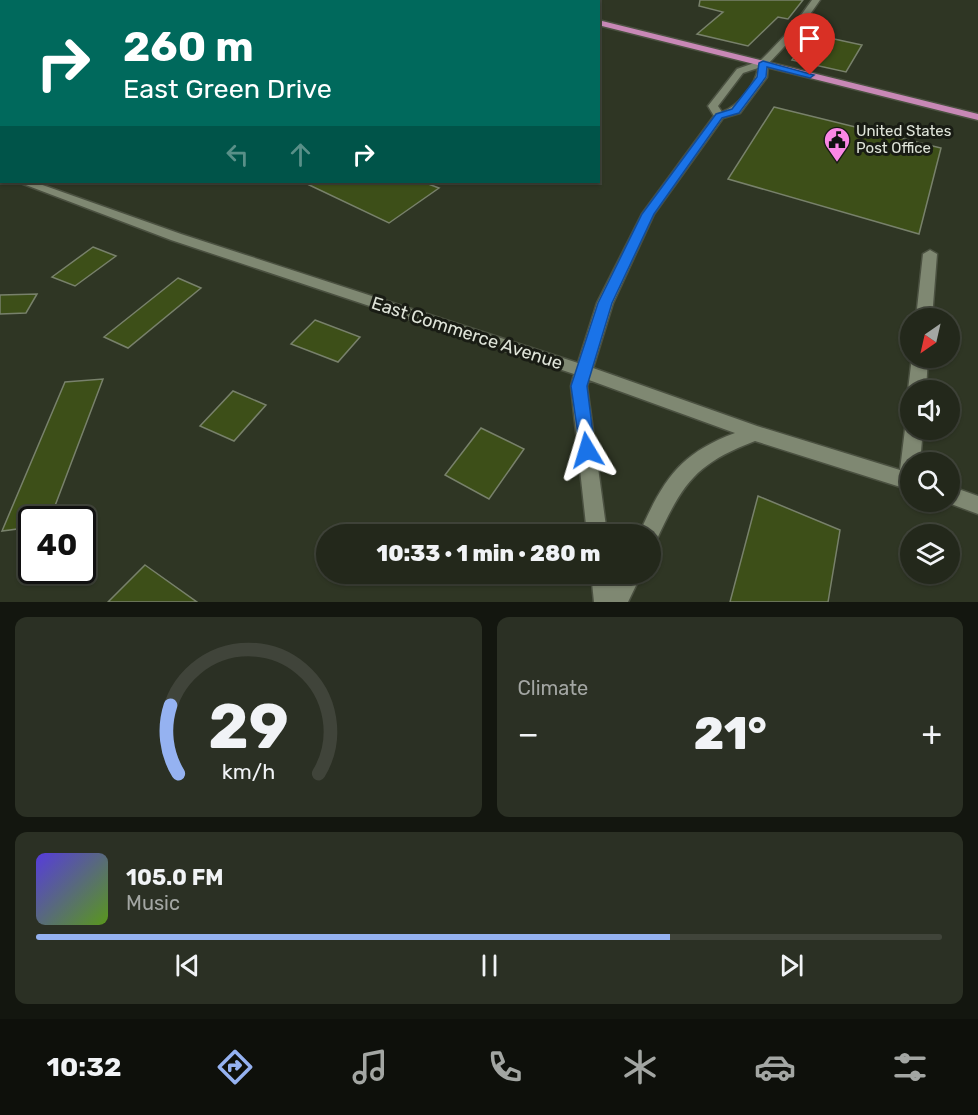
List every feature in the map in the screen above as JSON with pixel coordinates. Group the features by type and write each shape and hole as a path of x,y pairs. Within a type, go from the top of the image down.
{"main road":[{"path":"600,22 978,117"}],"street":[{"path":"719,116 713,106 740,71 763,63 794,31 816,0"},
{"path":"596,524 579,386 605,303 648,214 719,116 736,111 762,77 763,63"},
{"name":"East Commerce Avenue","path":"27,183 176,237 584,371 755,433 900,479"},
{"path":"925,308 930,254"},
{"path":"654,524 672,485 697,458 755,433"},
{"path":"960,499 978,505"},
{"path":"603,584 605,602"},
{"path":"617,602 626,584"}],"building":[{"path":"700,0 803,0 788,19 778,17 748,46 697,34 723,12 699,6"},
{"path":"811,34 862,45 846,72 792,60"},
{"name":"United States Post Office","path":"774,107 941,148 919,234 728,179"},
{"path":"305,183 426,183 439,188 389,223"},
{"path":"93,247 116,256 75,286 52,277"},
{"path":"178,278 201,288 128,348 104,337"},
{"path":"37,294 26,313 0,314 0,295"},
{"path":"315,320 360,337 338,362 291,344"},
{"path":"103,379 55,506 18,506 18,529 2,531 65,382"},
{"path":"233,391 266,405 234,441 200,426"},
{"path":"481,428 524,449 489,499 445,475"},
{"path":"758,496 840,530 828,602 730,602"},
{"path":"145,565 197,602 108,602"}],"place":[{"name":"United States Post Office","path":"837,163"}],"route":[{"path":"587,450 579,386 605,303 648,214 719,116 736,111 762,77 763,63 810,75"}]}
